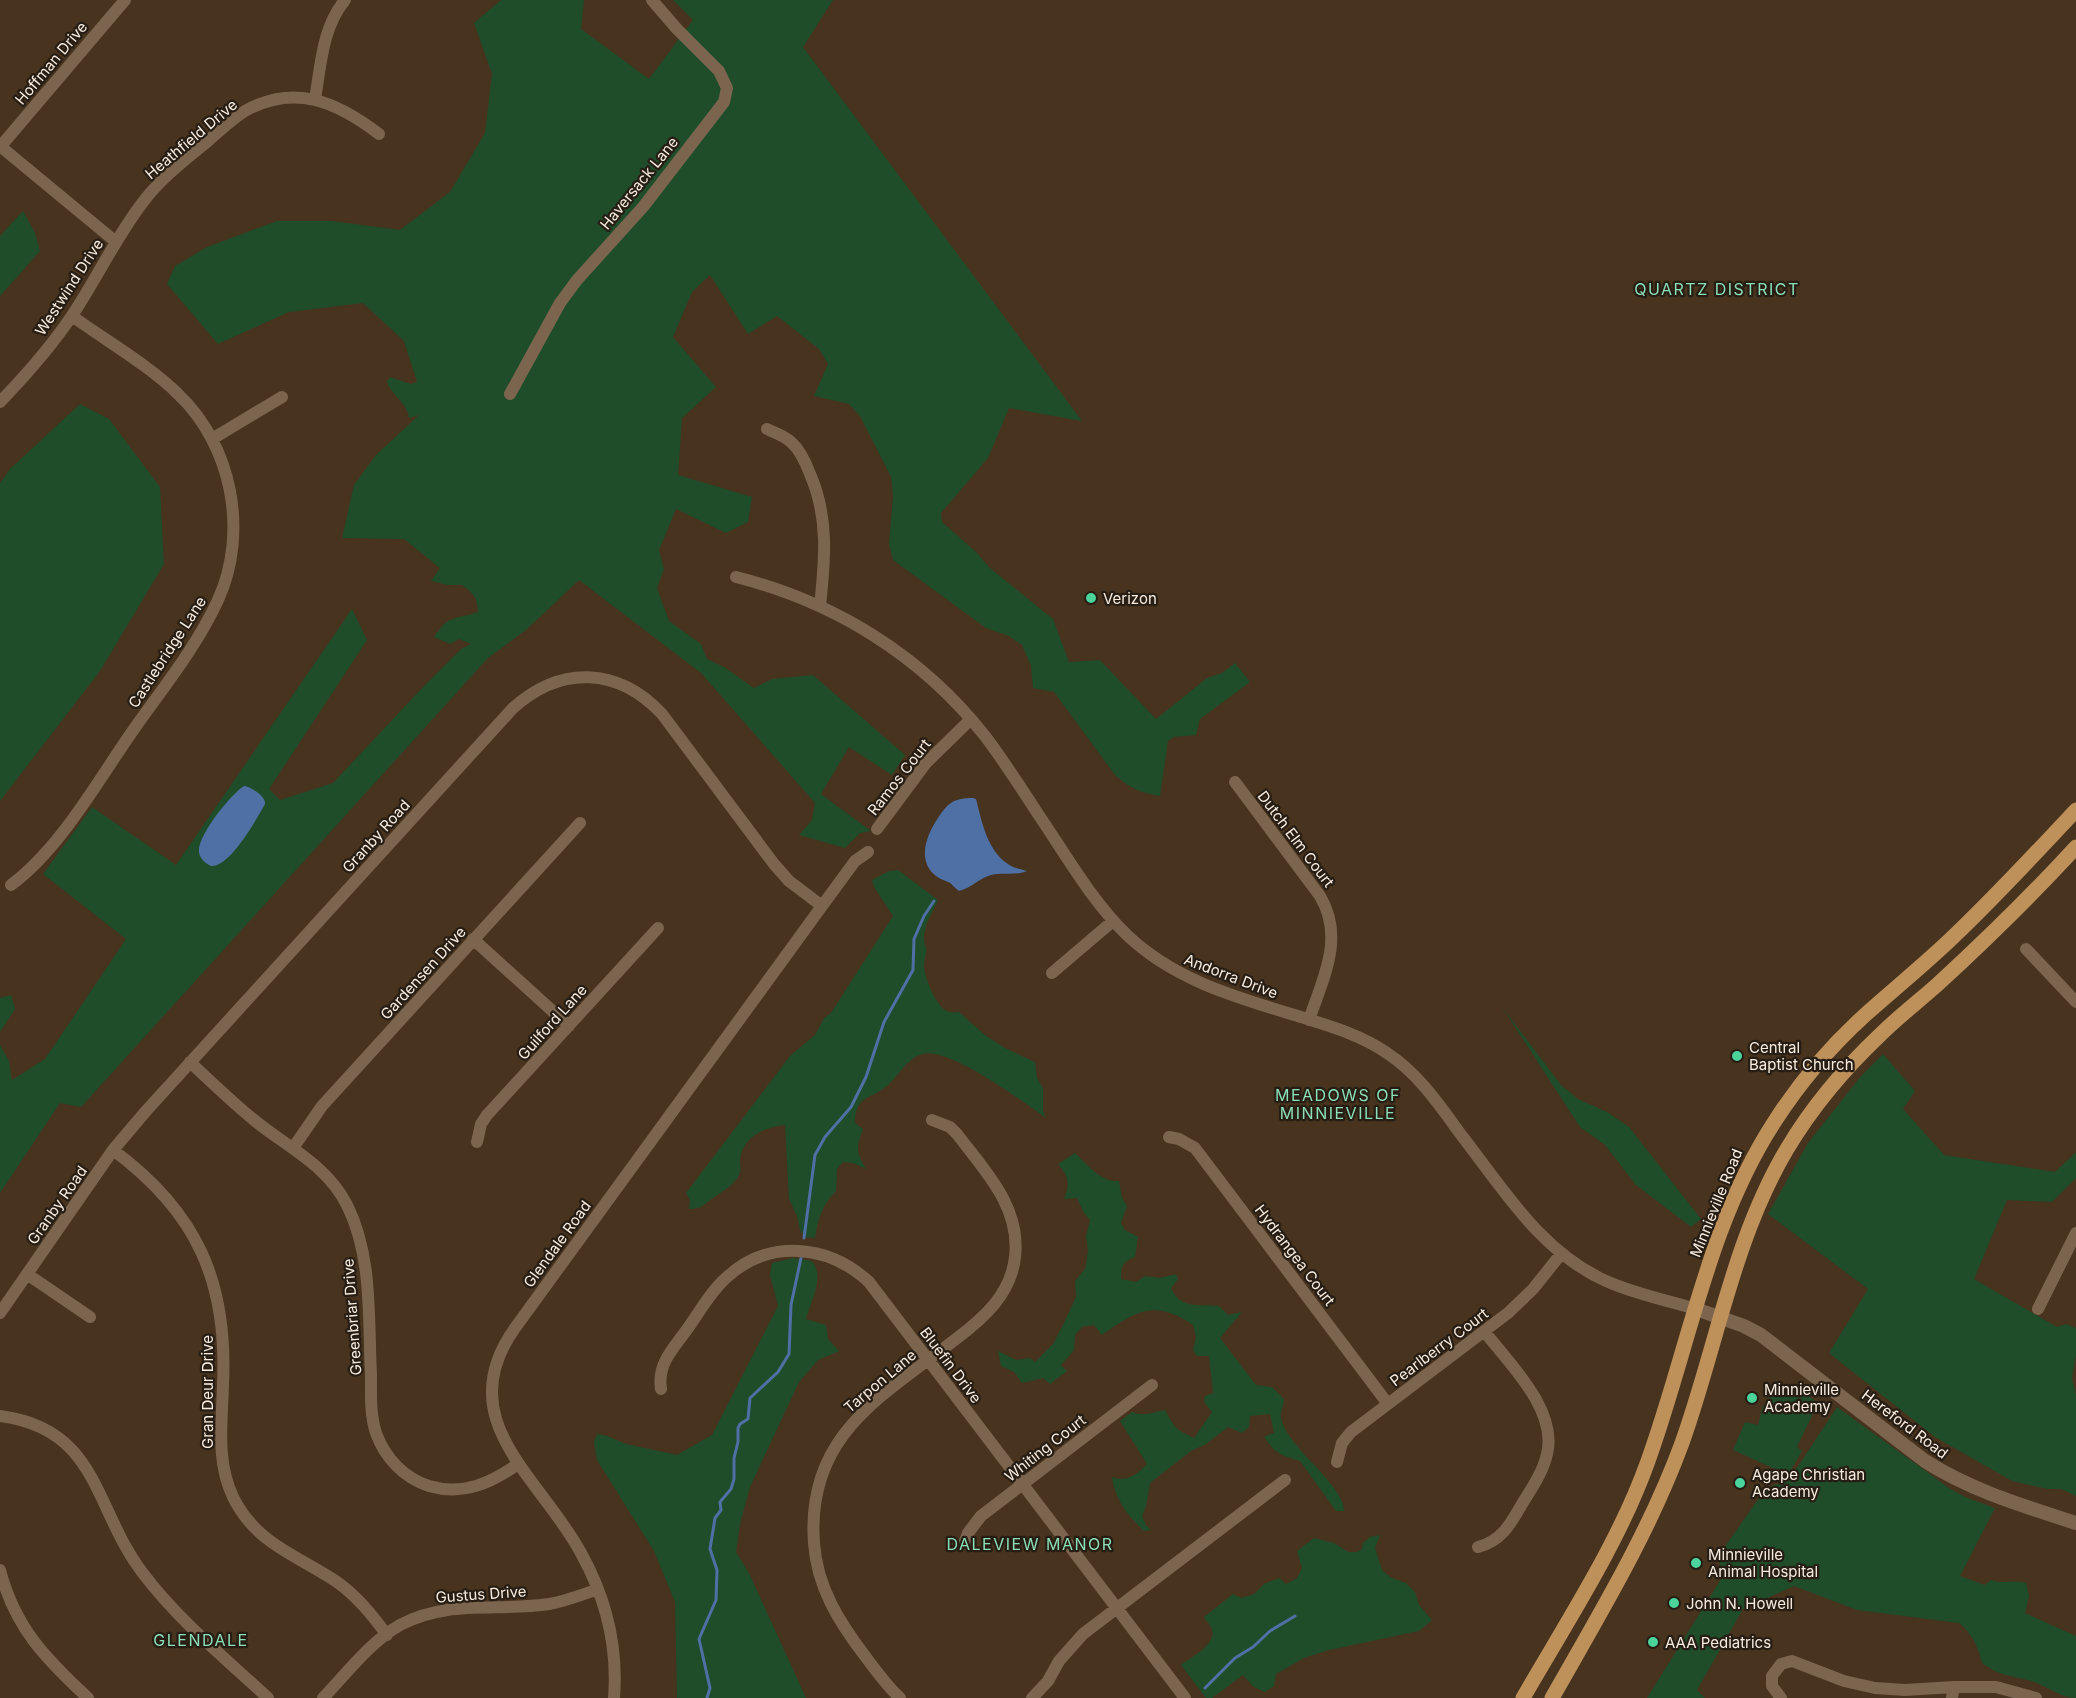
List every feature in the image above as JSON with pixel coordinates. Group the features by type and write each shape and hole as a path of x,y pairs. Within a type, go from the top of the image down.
{"main road":[{"name":"Minnieville Road","path":"1523,1698 1619,1529 1639,1485 1664,1415 1724,1224 1745,1173 1768,1131 1794,1093 1840,1039 1952,938 2076,810"},
{"path":"1552,1698 1627,1566 1652,1514 1682,1442 1740,1253 1767,1185 1787,1148 1815,1105 1850,1064 1881,1033 1994,932 2076,847"}],"street":[{"name":"Hoffman Drive","path":"0,146 125,0"},
{"path":"315,99 326,33 345,0"},
{"name":"Haversack Lane","path":"510,394 560,303 577,280 643,207 724,102 725,81 718,71 652,0"},
{"name":"Heathfield Drive","path":"116,242 144,201 181,163 236,117 257,105 287,98 315,99 348,112 379,134"},
{"path":"0,146 116,242"},
{"name":"Westwind Drive","path":"0,402 52,343 72,316 116,242"},
{"name":"Castlebridge Lane","path":"10,885 38,862 78,810 183,660 218,599 230,561 233,518 228,480 212,439 193,409 171,387 72,316"},
{"path":"212,439 282,397"},
{"path":"767,429 791,442 799,451 821,503 825,545 820,606"},
{"name":"Andorra Drive","path":"736,578 775,588 820,606 856,624 909,660 934,682 971,719 993,747 1097,902 1113,921 1151,955 1184,975 1248,1001 1352,1034 1399,1061 1428,1091 1526,1220 1561,1254 1580,1268 1606,1281 1696,1308"},
{"name":"Granby Road","path":"0,1313 113,1150 146,1111 513,708 537,690 568,678 596,677 636,690 662,714 774,864 789,881 822,906"},
{"name":"Ramos Court","path":"877,829 926,763 971,719"},
{"name":"Dutch Elm Court","path":"1235,782 1320,896 1330,916 1332,944 1309,1020"},
{"name":"Gardensen Drive","path":"293,1148 322,1106 580,823"},
{"name":"Glendale Road","path":"614,1698 614,1652 598,1589 574,1540 518,1464 500,1432 493,1403 494,1370 503,1346 855,861 868,852"},
{"path":"1052,973 1113,921"},
{"name":"Guilford Lane","path":"477,1142 481,1124 488,1115 658,928"},
{"path":"474,939 569,1026"},
{"path":"2026,949 2076,1002"},
{"path":"2067,992 2076,981"},
{"name":"Greenbriar Drive","path":"190,1062 250,1117 317,1167 335,1186 347,1206 357,1230 366,1273 372,1416 376,1434 386,1453 401,1471 415,1480 433,1487 448,1489 463,1489 480,1485 518,1464"},
{"name":"Tarpon Lane","path":"900,1698 870,1663 831,1606 818,1571 814,1552 813,1514 821,1474 847,1429 870,1405 977,1323 1000,1298 1013,1271 1016,1241 1009,1209 996,1185 957,1134 950,1127 932,1120"},
{"name":"Hydrangea Court","path":"1169,1137 1179,1139 1195,1148 1388,1404"},
{"name":"Gran Deur Drive","path":"113,1150 166,1196 188,1226 208,1266 222,1322 224,1365 220,1443 222,1461 230,1488 242,1512 257,1532 270,1542 346,1590 370,1613 387,1635"},
{"path":"2038,1309 2076,1233"},
{"name":"Bluefin Drive","path":"661,1389 660,1376 664,1362 721,1283 748,1262 770,1254 788,1251 821,1253 843,1262 869,1282 1185,1698"},
{"name":"Pearlberry Court","path":"1337,1462 1342,1443 1347,1437 1521,1302 1561,1254"},
{"path":"27,1274 90,1317"},
{"name":"Hereford Road","path":"1696,1308 1761,1335 1916,1454 1950,1477 1982,1492 2076,1522"},
{"path":"1478,1547 1495,1541 1507,1530 1536,1480 1549,1447 1545,1421 1534,1397 1484,1331"},
{"name":"Whiting Court","path":"965,1541 981,1516 1152,1385"},
{"path":"0,1416 38,1425 66,1442 77,1454 96,1484 122,1541 142,1573 188,1623 268,1698"},
{"path":"1032,1698 1048,1681 1070,1646 1083,1634 1285,1480"},
{"path":"0,1570 12,1605 34,1642 54,1666 88,1698"},
{"name":"Gustus Drive","path":"323,1698 387,1635 402,1624 432,1612 463,1607 549,1604 598,1589"},
{"path":"1781,1698 1772,1686 1772,1676 1781,1664 1792,1661 1844,1681 1875,1688 1953,1692 1996,1687 2036,1698"}],"green space":[{"path":"501,0 584,0 581,29 649,79 693,20 673,0 833,0 803,47 1082,421 1009,408 988,458 941,513 942,522 976,552 990,568 1053,619 1069,662 1100,660 1156,719 1207,678 1222,673 1235,663 1250,682 1200,719 1196,735 1174,737 1168,741 1160,796 1136,789 1120,780 1054,692 1033,688 1031,666 1022,645 1009,636 986,628 893,560 889,544 893,497 891,477 860,416 849,404 814,396 828,364 819,349 777,316 748,334 710,275 692,292 673,337 716,387 682,418 678,475 752,497 748,522 726,533 676,509 659,550 664,569 657,588 669,621 701,644 707,659 724,667 754,688 772,679 813,675 905,755 892,775 849,747 821,794 871,831 860,833 845,848 799,835 812,820 815,803 701,673 579,580 526,630 488,658 81,1107 60,1103 0,1193 0,1045 9,1061 12,1080 45,1059 126,939 43,874 92,807 176,865 352,609 367,640 269,789 280,800 333,783 425,685 461,649 471,644 459,639 450,644 434,637 448,621 478,612 476,599 466,588 462,585 447,585 431,581 440,568 404,539 342,538 354,485 376,455 419,415 409,418 408,412 387,382 390,377 411,384 417,382 404,341 363,303 289,312 218,344 167,284 175,266 207,247 277,221 332,221 400,230 450,192 485,133 492,74 474,23"},
{"path":"23,211 35,233 40,251 0,296 0,236"},
{"path":"80,404 109,419 160,487 164,564 100,671 0,801 0,483 10,469"},
{"path":"898,870 938,900 924,932 925,972 936,1000 945,1010 959,1012 985,1035 1005,1048 1035,1062 1037,1078 1043,1088 1043,1111 1046,1118 986,1077 950,1058 922,1054 908,1063 882,1090 861,1102 858,1107 855,1123 863,1129 858,1150 866,1169 853,1163 843,1162 837,1169 836,1191 821,1213 815,1238 805,1237 800,1230 797,1216 789,1199 785,1125 756,1134 742,1151 740,1172 736,1180 702,1206 689,1209 690,1200 686,1193 790,1056 815,1035 893,916 872,880 889,871"},
{"path":"11,995 15,1009 0,1032 0,998"},
{"path":"1502,1007 1561,1085 1578,1099 1607,1112 1629,1127 1701,1219 1691,1227 1636,1185 1605,1145 1580,1127"},
{"path":"1883,1054 1915,1091 1903,1109 1944,1155 2055,1172 2076,1152 2076,1178 2052,1202 2007,1200 1974,1279 2057,1327 2066,1324 2076,1328 2076,1355 2072,1378 2076,1395 2076,1496 2061,1489 2048,1489 2012,1481 1935,1437 1829,1353 1868,1289 1768,1214 1808,1143 1861,1076"},
{"path":"1075,1153 1100,1176 1119,1181 1122,1198 1127,1206 1121,1223 1125,1230 1138,1237 1135,1257 1123,1265 1121,1279 1136,1282 1145,1276 1160,1278 1176,1274 1178,1279 1171,1288 1179,1299 1190,1304 1219,1306 1228,1315 1242,1312 1220,1338 1256,1385 1272,1387 1284,1399 1281,1418 1285,1430 1335,1490 1342,1501 1344,1511 1336,1511 1300,1461 1274,1450 1264,1437 1274,1433 1270,1414 1250,1416 1249,1427 1242,1433 1228,1427 1206,1444 1191,1451 1150,1483 1142,1516 1151,1530 1144,1531 1133,1519 1119,1500 1112,1477 1126,1478 1140,1471 1147,1464 1120,1421 1132,1412 1145,1414 1165,1410 1176,1427 1194,1438 1212,1412 1204,1402 1205,1396 1213,1393 1209,1356 1197,1356 1193,1350 1196,1337 1193,1325 1180,1317 1168,1312 1146,1311 1125,1320 1102,1335 1094,1325 1082,1327 1075,1335 1074,1350 1061,1365 1067,1371 1050,1384 1043,1378 1022,1383 1014,1372 1001,1366 998,1351 1016,1360 1030,1358 1035,1362 1053,1344 1076,1297 1075,1281 1085,1269 1088,1251 1086,1236 1090,1220 1077,1198 1064,1199 1067,1181 1058,1164"},
{"path":"793,1258 812,1261 816,1267 816,1289 806,1319 826,1325 828,1339 839,1351 818,1360 799,1382 750,1487 740,1524 736,1552 749,1573 806,1698 677,1698 675,1602 654,1551 597,1460 594,1442 597,1434 626,1444 677,1455 712,1435 778,1306 770,1275 772,1263"},
{"path":"1774,1382 1800,1399 1805,1393 1818,1403 1797,1447 1802,1451 1788,1475 1733,1450 1745,1422 1758,1425 1763,1406 1769,1403"},
{"path":"1837,1407 1949,1488 1965,1497 1995,1508 1960,1576 1985,1585 1991,1580 2026,1583 2029,1596 2025,1613 2076,1636 2076,1698 2064,1696 2037,1683 1989,1668 1982,1663 1979,1651 1968,1631 1959,1623 1857,1610 1794,1586 1743,1609 1697,1690 1705,1698 1647,1698 1721,1579 1719,1555 1766,1488 1789,1480"},
{"path":"1380,1535 1375,1548 1382,1570 1390,1577 1406,1583 1415,1592 1419,1605 1432,1620 1419,1631 1329,1650 1304,1658 1276,1674 1274,1686 1265,1692 1254,1687 1243,1675 1212,1698 1206,1698 1181,1665 1202,1650 1211,1640 1211,1626 1204,1617 1233,1594 1241,1598 1254,1594 1264,1584 1279,1578 1286,1584 1297,1578 1302,1568 1297,1551 1314,1538 1334,1543 1348,1552 1357,1552 1362,1549 1363,1543 1370,1537"}],"water":[{"path":"244,786 258,793 265,804 234,851 226,859 211,866 203,861 199,852 203,836 224,806"},
{"path":"960,799 976,799 986,835 995,851 1010,865 1027,871 991,875 959,891 930,870 925,849 932,827 947,806"}],"waterway":[{"path":"804,1238 815,1155 825,1137 851,1107 866,1077 884,1022 913,970 914,939 924,916 934,901"},
{"path":"707,1698 710,1688 699,1639 716,1600 717,1570 710,1549 715,1518 721,1510 720,1502 731,1489 734,1479 738,1428 748,1419 750,1398 778,1372 789,1354 791,1305 801,1258"},
{"path":"1205,1688 1235,1658 1253,1647 1270,1631 1295,1616"}],"place":[{"name":"Verizon","path":"1091,598"},
{"name":"Central Baptist Church","path":"1737,1056"},
{"name":"Minnieville Academy","path":"1752,1398"},
{"name":"Agape Christian Academy","path":"1740,1483"},
{"name":"Minnieville Animal Hospital","path":"1696,1563"},
{"name":"John N. Howell","path":"1674,1603"},
{"name":"AAA Pediatrics","path":"1653,1642"}],"district":[{"name":"QUARTZ DISTRICT","path":"1717,289"},
{"name":"MEADOWS OF MINNIEVILLE","path":"1338,1104"},
{"name":"DALEVIEW MANOR","path":"1030,1544"},
{"name":"GLENDALE","path":"201,1640"}]}
